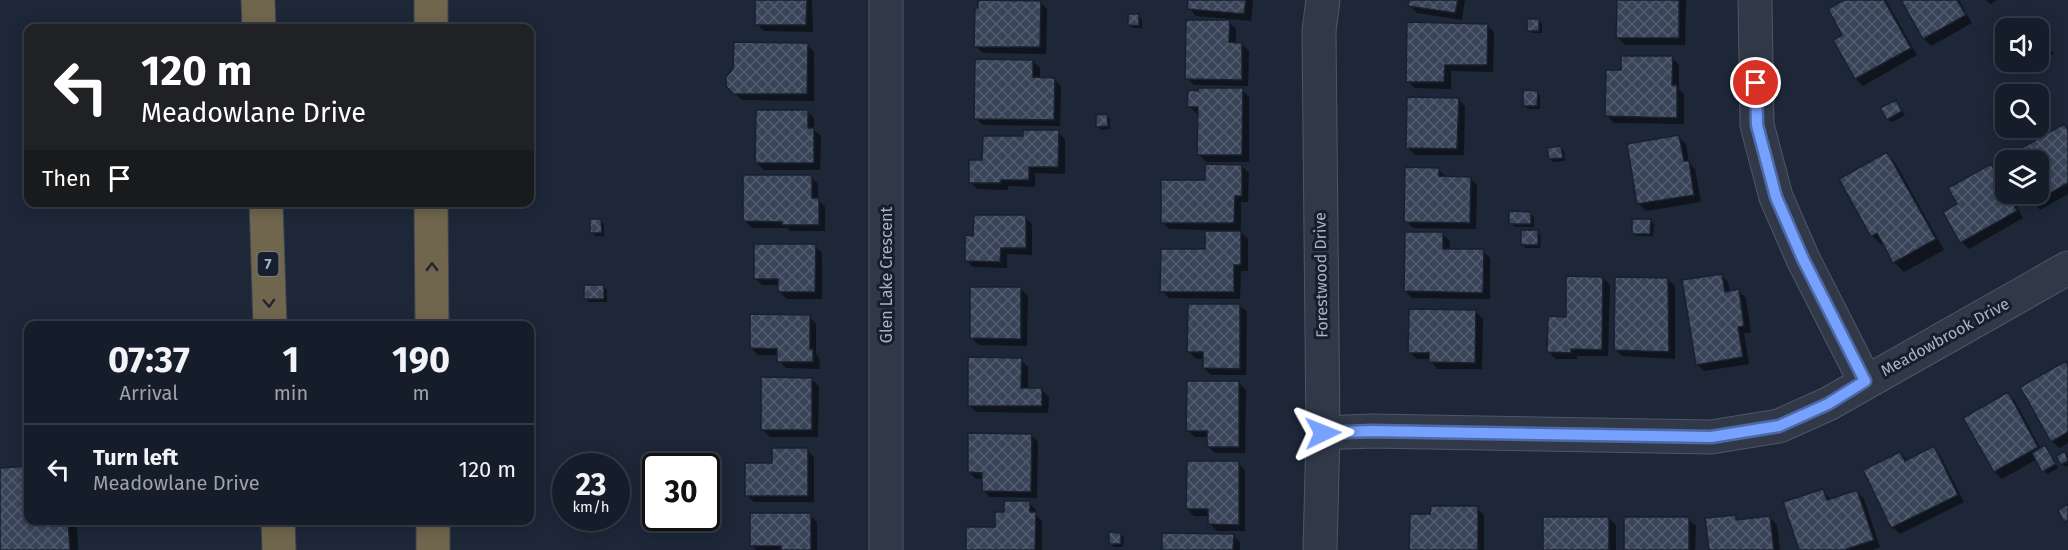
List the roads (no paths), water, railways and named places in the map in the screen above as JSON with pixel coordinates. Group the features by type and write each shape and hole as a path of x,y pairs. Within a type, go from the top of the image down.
{"highway":[{"path":"258,0 259,24"},
{"path":"431,0 431,24"},
{"name":"7","path":"266,207 270,321"},
{"path":"431,207 432,321"},
{"path":"278,525 279,550"},
{"path":"433,525 433,550"}],"street":[{"name":"Glen Lake Crescent","path":"886,0 886,550"},
{"name":"Forestwood Drive","path":"1320,550 1323,433 1319,31 1323,0"},
{"path":"1755,0 1757,125 1776,197 1803,259 1865,381"},
{"name":"Meadowbrook Drive","path":"1323,433 1371,431 1711,437 1779,426 1828,404 2068,268"}]}
